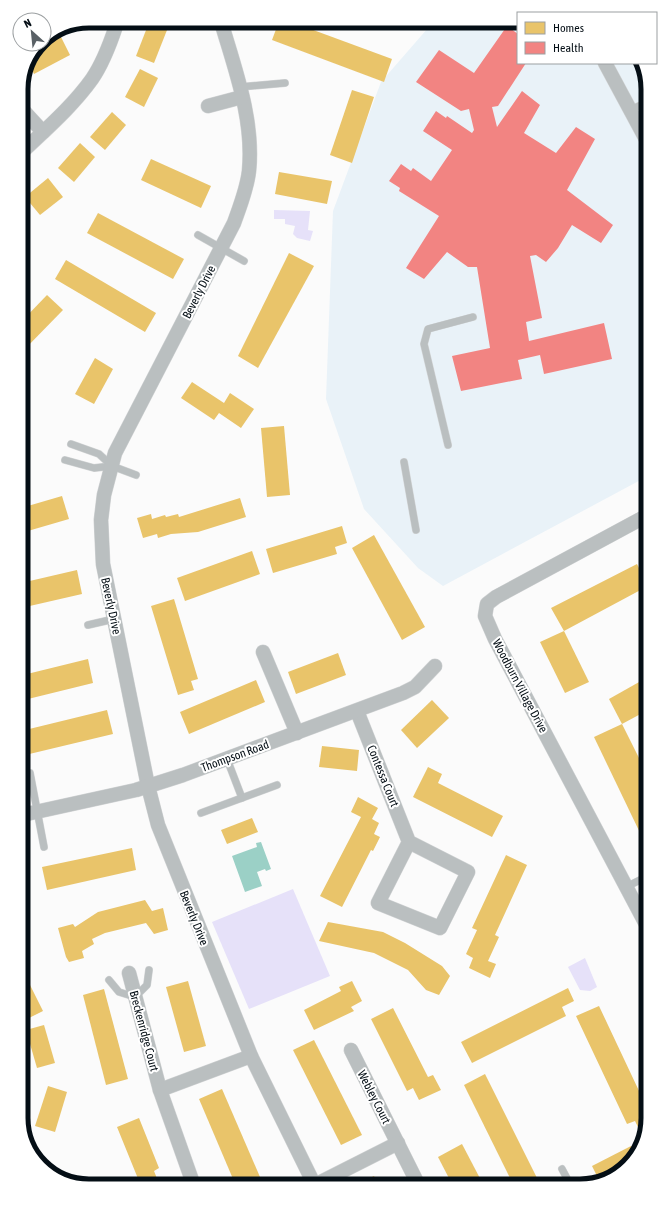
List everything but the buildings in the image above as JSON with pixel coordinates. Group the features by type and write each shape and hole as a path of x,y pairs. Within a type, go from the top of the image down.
{"street":[{"path":"28,146 78,98 93,78 103,59 115,28"},
{"name":"Beverly Drive","path":"223,28 241,92 248,125 250,148 249,172 244,194 234,223 222,248 115,453 104,495 101,520 101,545 103,564 114,619 148,786 158,825 250,1056 312,1179"},
{"path":"606,64 641,130"},
{"path":"208,106 241,92"},
{"path":"28,116 43,132"},
{"name":"Woodburn Village Drive","path":"641,519 496,597 487,604 485,616 495,639 641,915"},
{"path":"263,652 297,733"},
{"name":"Thompson Road","path":"28,814 148,786 227,759 357,711 409,690 427,676 435,666"},
{"name":"Contessa Court","path":"357,711 409,842"},
{"path":"409,842 468,872 440,928 378,903 409,842"},
{"name":"Breckenridge Court","path":"129,972 160,1090 192,1179"},
{"name":"Webley Court","path":"351,1050 416,1179"},
{"path":"160,1090 250,1056"},
{"path":"329,1179 398,1144"}],"lane":[{"path":"241,92 285,83"},
{"path":"630,110 641,105"},
{"path":"198,235 244,261"},
{"path":"419,328 428,329 473,317"},
{"path":"428,329 424,344 448,445"},
{"path":"71,444 99,454 112,466 136,475"},
{"path":"65,460 94,468 112,466"},
{"path":"404,462 416,530"},
{"path":"88,625 114,619"},
{"path":"227,759 242,798"},
{"path":"30,773 44,847"},
{"path":"201,813 277,785"},
{"path":"626,887 641,880"},
{"path":"109,980 119,992 135,997 147,984 149,970"},
{"path":"562,1169 567,1179"}],"shaded area":[{"path":"428,28 517,28 517,64 635,64 640,77 641,480 443,586 418,568 364,509 326,399 333,211 381,82"},
{"path":"274,210 310,211 308,230 313,231 310,241 297,238 293,234 295,226 285,224 285,219 274,219"},
{"path":"261,842 271,869 266,871 265,869 257,872 262,886 245,892 232,856 257,847 256,843"},
{"path":"293,889 330,976 249,1009 212,922"},
{"path":"585,958 597,987 590,991 580,990 568,967"}]}
